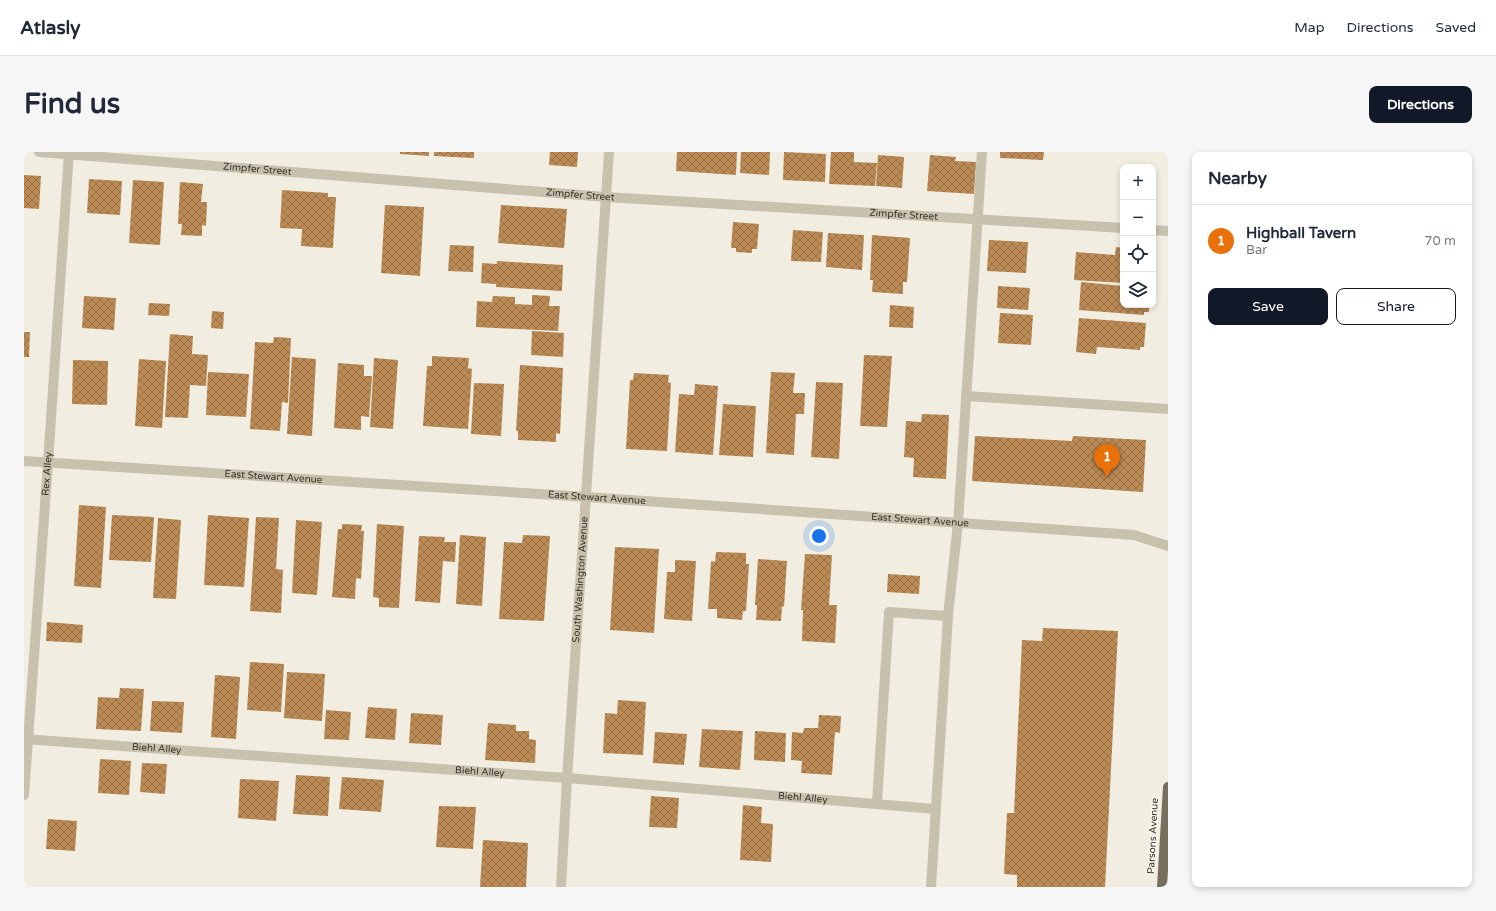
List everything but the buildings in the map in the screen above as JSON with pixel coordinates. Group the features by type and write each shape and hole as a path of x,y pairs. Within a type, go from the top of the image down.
{"main road":[{"name":"Parsons Avenue","path":"1162,887 1168,787"}],"street":[{"name":"Zimpfer Street","path":"39,152 69,153 606,197 1120,228"},
{"name":"South Washington Avenue","path":"561,887 609,152"},
{"path":"931,887 948,616 958,523 982,152"},
{"name":"Rex Alley","path":"24,795 26,740 48,463 69,153"},
{"path":"1156,230 1168,231"},
{"path":"966,396 1168,409"},
{"name":"East Stewart Avenue","path":"24,461 587,496 1134,535 1168,546"},
{"path":"877,803 889,612 948,616"},
{"name":"Biehl Alley","path":"26,740 567,778 935,809"}],"place":[{"name":"Highball Tavern","path":"1107,477"}]}
